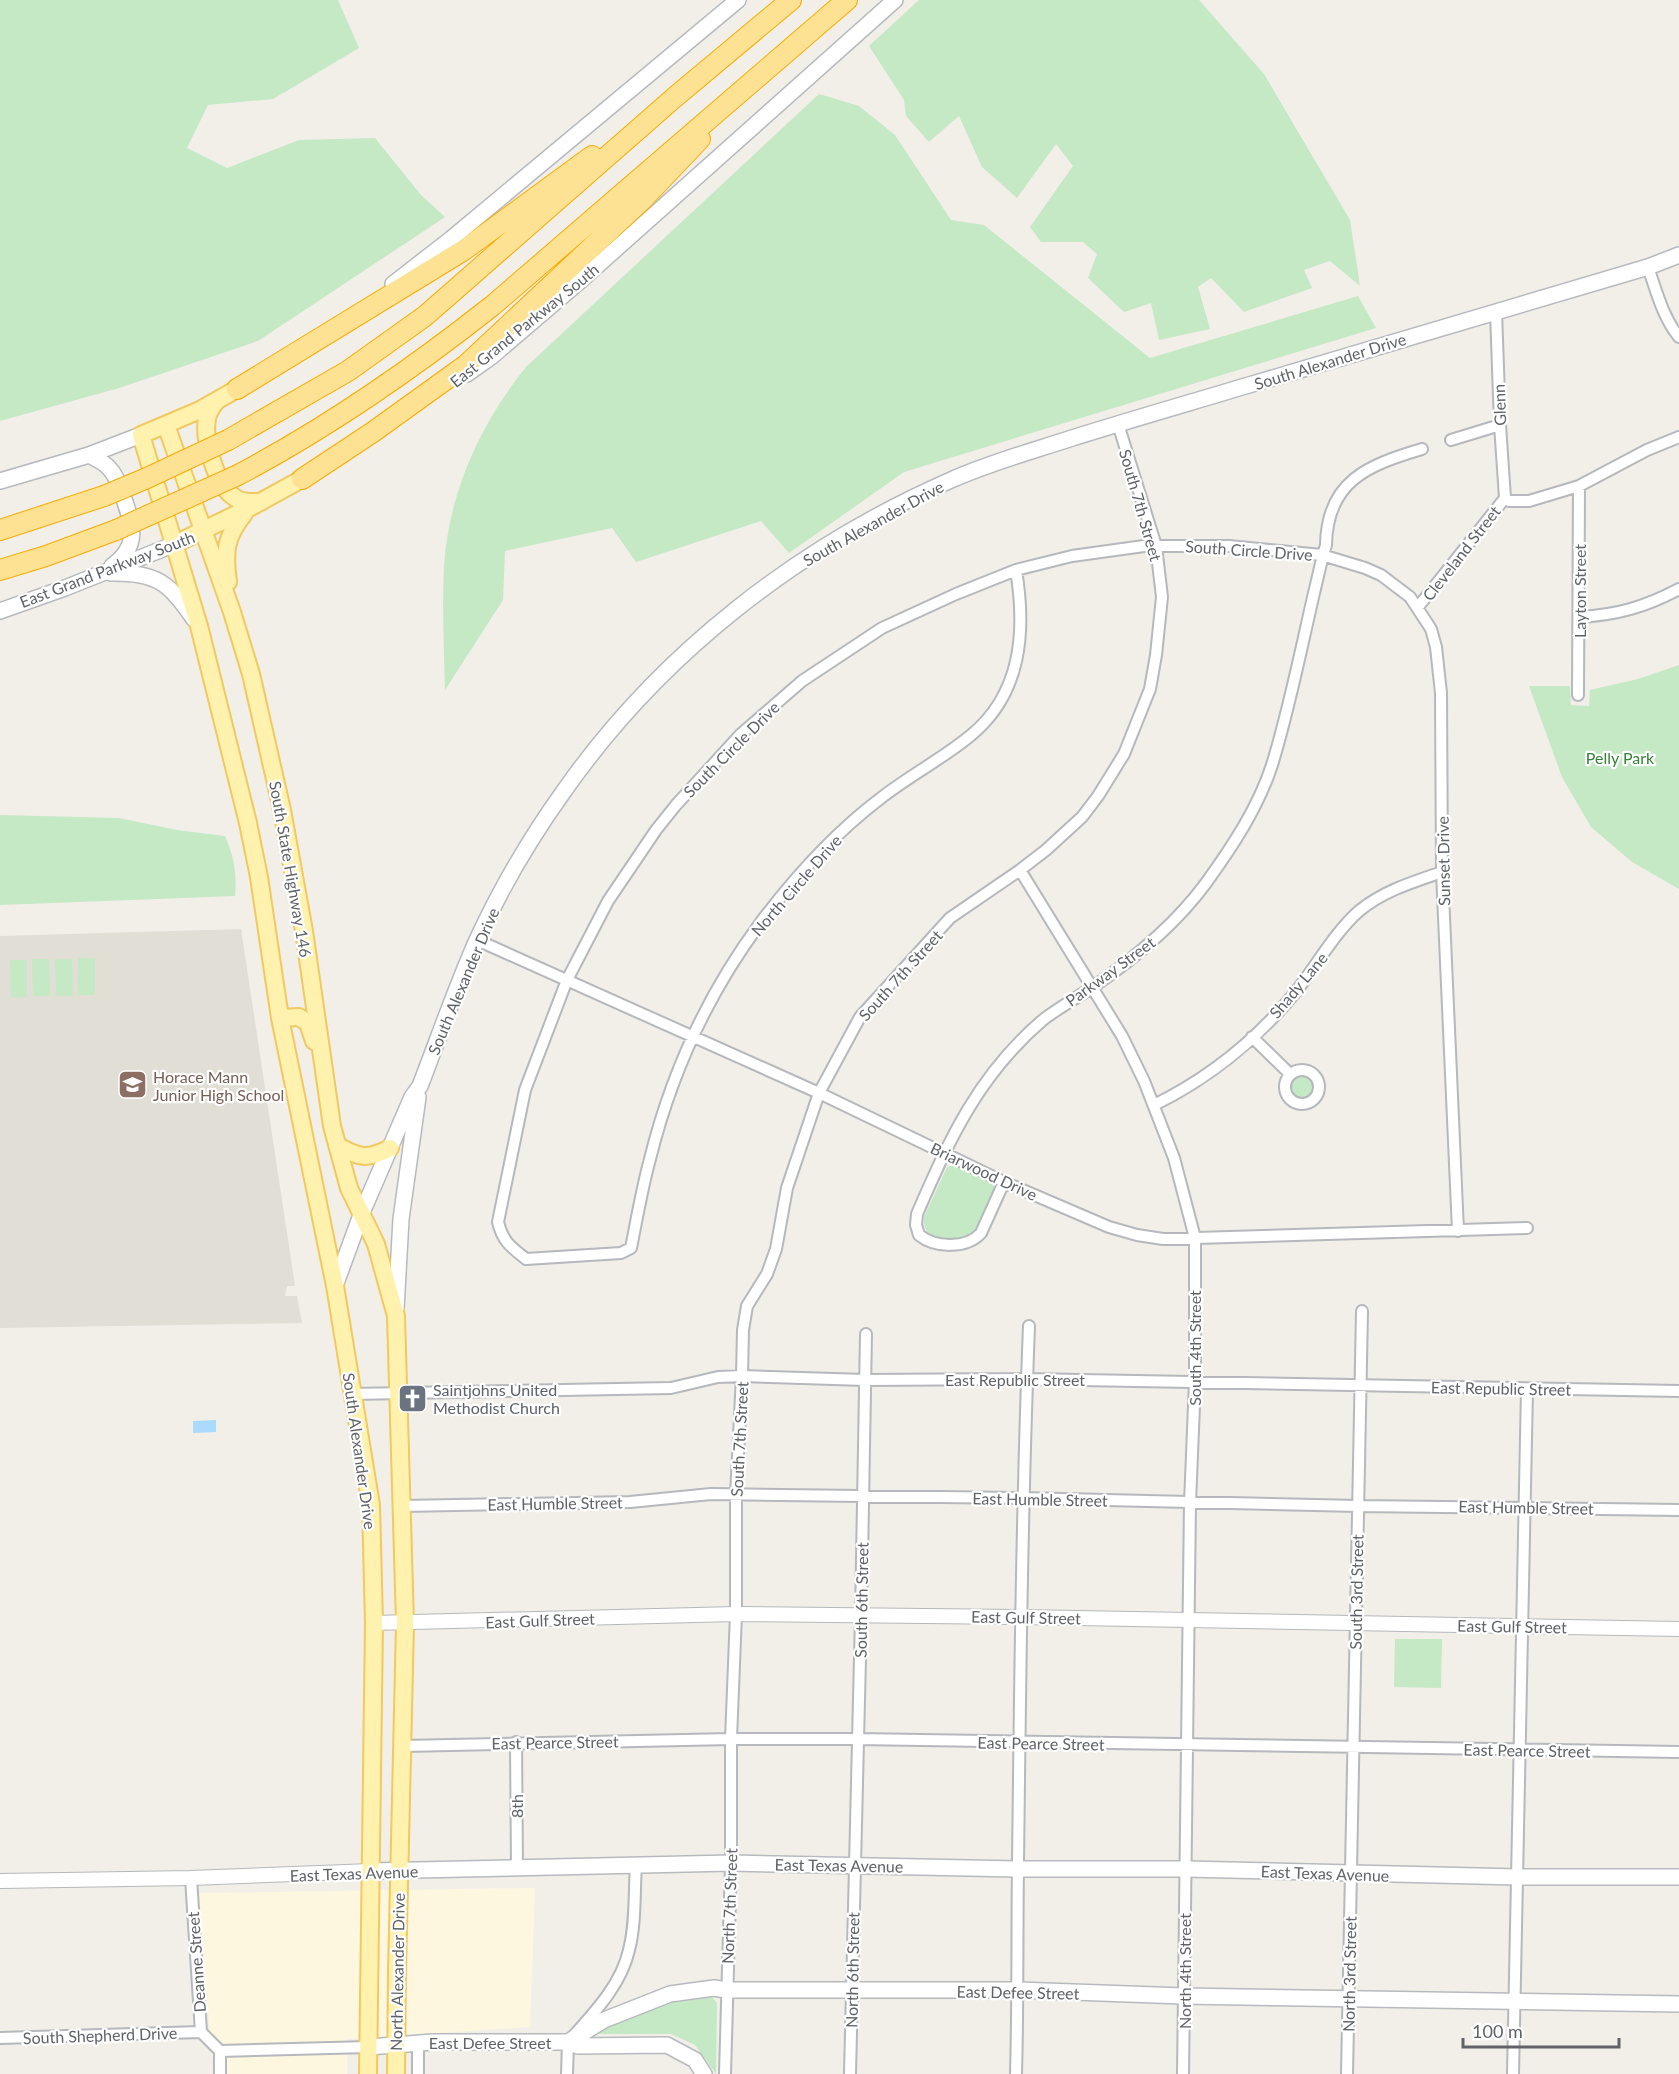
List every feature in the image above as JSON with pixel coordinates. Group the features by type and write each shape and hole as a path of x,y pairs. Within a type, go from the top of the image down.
{"highway":[{"path":"0,530 104,496 228,440 338,377 397,338 451,295 675,97 791,0"},
{"name":"East Grand Parkway South","path":"0,570 116,530 238,475 338,418 440,347 492,306 847,0"},
{"path":"302,479 422,398 466,365 642,200 692,149 739,92"},
{"path":"237,389 464,250 675,97"}],"main road":[{"path":"0,481 89,455 141,435 216,402 237,389 421,263 738,0"},
{"name":"East Grand Parkway South","path":"0,611 102,573 204,531 377,436 491,357 580,281 895,0"},
{"name":"South Alexander Drive","path":"399,1871 405,1623 396,1316 400,1219 420,1086 477,940 503,889 537,831 594,751 667,670 737,608 814,554 906,502 950,481 997,462 1118,424 1648,267 1679,255"},
{"path":"216,402 209,410 206,421 209,452 215,469 222,484 234,498 255,505 232,528 227,546 225,561 232,612"},
{"name":"South State Highway 146","path":"166,425 232,612 251,674 282,810 304,931 332,1126 349,1188 376,1244 396,1316"},
{"name":"South State Highway 146","path":"141,435 199,626 250,834 268,933 280,1018 335,1286"},
{"path":"89,455 114,473 131,518 133,535 129,550 119,561 102,573"},
{"path":"102,573 140,574 158,580 173,590 199,626"},
{"path":"280,1018 299,1017 308,1023 322,1064"},
{"name":"South Alexander Drive","path":"371,1871 374,1623 371,1505 335,1286 361,1215 412,1097 420,1086"},
{"path":"337,1145 354,1156 363,1157 378,1155 390,1148"},
{"name":"East Texas Avenue","path":"371,1871 730,1863 1017,1869 1185,1869 1351,1874 1679,1877"},
{"name":"North Alexander Drive","path":"368,2074 371,1871"},
{"name":"North Alexander Drive","path":"396,2074 399,1871"},
{"name":"East Defee Street","path":"369,2047 418,2043 568,2042 604,2020 670,1994 714,1988 852,1991 1018,1990 1183,1996 1679,2004"},
{"path":"568,2042 578,2046 667,2045 695,2060 704,2074"}],"street":[{"path":"1648,267 1669,321 1679,337"},
{"name":"Glenn","path":"1496,311 1505,498"},
{"name":"South 7th Street","path":"731,1739 742,1330 747,1306 766,1274 776,1250 787,1188 819,1093 860,1017 950,918 1020,870 1082,817 1124,754 1139,720 1150,689 1162,612 1161,583 1156,546 1118,424"},
{"path":"1451,440 1500,425"},
{"path":"1505,498 1509,501 1529,501 1579,486 1647,450 1679,437"},
{"name":"Parkway Street","path":"1004,1182 981,1233 975,1240 968,1243 936,1244 920,1235 916,1225 917,1214 943,1153 957,1126 994,1068 1044,1020 1069,1000 1093,987 1156,939 1204,886 1235,841 1253,808 1274,755 1326,545 1326,525 1333,508 1349,484 1359,474 1373,465 1422,449"},
{"name":"Layton Street","path":"1578,695 1579,486"},
{"name":"Cleveland Street","path":"1418,607 1505,498"},
{"name":"South Circle Drive","path":"590,1255 526,1259 502,1237 498,1222 525,1090 567,980 608,901 656,830 741,734 802,681 882,628 956,594 1016,570 1072,556 1156,546 1229,546 1322,555"},
{"name":"Sunset Drive","path":"1322,555 1382,575 1399,587 1418,607 1431,629 1436,647 1441,693 1442,872 1458,1231"},
{"name":"North Circle Drive","path":"590,1255 621,1253 632,1248 649,1159 664,1109 692,1038 721,981 761,921 821,851 878,800 971,735 988,719 1002,698 1018,656 1022,618 1016,570"},
{"path":"1579,617 1610,615 1638,608 1679,589"},
{"name":"South 4th Street","path":"1020,870 1122,1036 1154,1105 1174,1158 1195,1238 1185,1869"},
{"name":"Shady Lane","path":"1154,1105 1184,1090 1252,1037 1292,996 1343,927 1359,911 1378,897 1442,872"},
{"name":"Briarwood Drive","path":"477,940 819,1093 1004,1182 1109,1227 1137,1235 1163,1239 1527,1228"},
{"path":"1252,1037 1290,1074"},
{"name":"South 3rd Street","path":"1351,1874 1362,1311"},
{"path":"1016,2074 1023,1498 1029,1326"},
{"name":"South 6th Street","path":"854,1866 866,1335"},
{"name":"East Republic Street","path":"352,1394 671,1388 718,1377 742,1376 865,1380 1027,1379 1679,1391"},
{"path":"1513,2074 1527,1389"},
{"name":"East Humble Street","path":"402,1506 630,1502 711,1494 1679,1510"},
{"name":"East Gulf Street","path":"374,1623 736,1614 1679,1629"},
{"name":"North 7th Street","path":"725,2074 731,1739"},
{"name":"East Pearce Street","path":"403,1746 516,1742 856,1739 1679,1752"},
{"name":"8th","path":"516,1742 517,1869"},
{"path":"567,2074 568,2042 607,1995 624,1964 632,1934 636,1866"},
{"name":"North 6th Street","path":"850,2074 854,1866"},
{"name":"North 4th Street","path":"1183,2074 1185,1869"},
{"name":"East Texas Avenue","path":"0,1881 190,1878 371,1871"},
{"name":"North 3rd Street","path":"1347,2074 1351,1874"},
{"name":"Deanne Street","path":"190,1878 201,2032 220,2051"},
{"name":"South Shepherd Drive","path":"0,2038 201,2032"},
{"path":"418,2043 418,2074"},
{"path":"220,2074 220,2051 369,2047"}],"shaded area":[{"name":"Horace Mann Junior High School","path":"241,929 295,1286 287,1286 285,1296 297,1296 302,1323 0,1328 0,936"},
{"path":"535,1888 530,2027 348,2039 347,2074 214,2074 197,1893"}],"green space":[{"path":"0,0 338,0 359,48 273,99 208,105 187,148 227,168 299,140 375,138 421,195 445,217 258,341 119,388 0,421"},
{"path":"919,0 1199,0 1264,74 1350,220 1360,286 1330,261 1304,270 1312,288 1244,312 1211,278 1198,287 1210,329 1159,340 1151,303 1124,312 1088,278 1097,254 1083,242 1041,242 1030,227 1073,166 1056,144 1017,198 982,167 959,116 929,142 906,116 904,100 869,46"},
{"path":"819,94 859,106 895,135 951,220 984,225 1150,358 1358,296 1376,328 904,472 789,553 761,521 636,562 612,528 505,551 503,600 445,690 443,597 447,539 460,486 494,412 526,367"},
{"name":"Pelly Park","path":"1679,665 1679,889 1632,862 1591,827 1562,777 1529,686 1570,686 1571,705 1589,706 1590,690 1638,679"},
{"path":"0,815 119,818 177,830 225,836 234,865 235,896 0,905"},
{"path":"78,958 95,958 95,995 78,995"},
{"path":"32,959 49,959 50,996 33,996"},
{"path":"55,959 72,959 73,996 56,996"},
{"path":"10,960 27,960 27,997 11,997"},
{"path":"1303,1076 1311,1080 1315,1088 1311,1096 1303,1100 1295,1096 1291,1088 1295,1080"},
{"path":"954,1165 992,1183 995,1189 980,1223 972,1234 960,1238 931,1236 924,1224 924,1217 947,1167"},
{"path":"1395,1639 1442,1639 1441,1688 1394,1687"},
{"path":"712,1997 717,2003 716,2074 695,2045 671,2034 599,2034 602,2027 672,2003"}],"water":[{"path":"216,1420 216,1432 193,1433 193,1421"}],"place":[{"name":"Horace Mann Junior High School","path":"132,1085"},
{"name":"Saintjohns United Methodist Church","path":"412,1398"}]}
